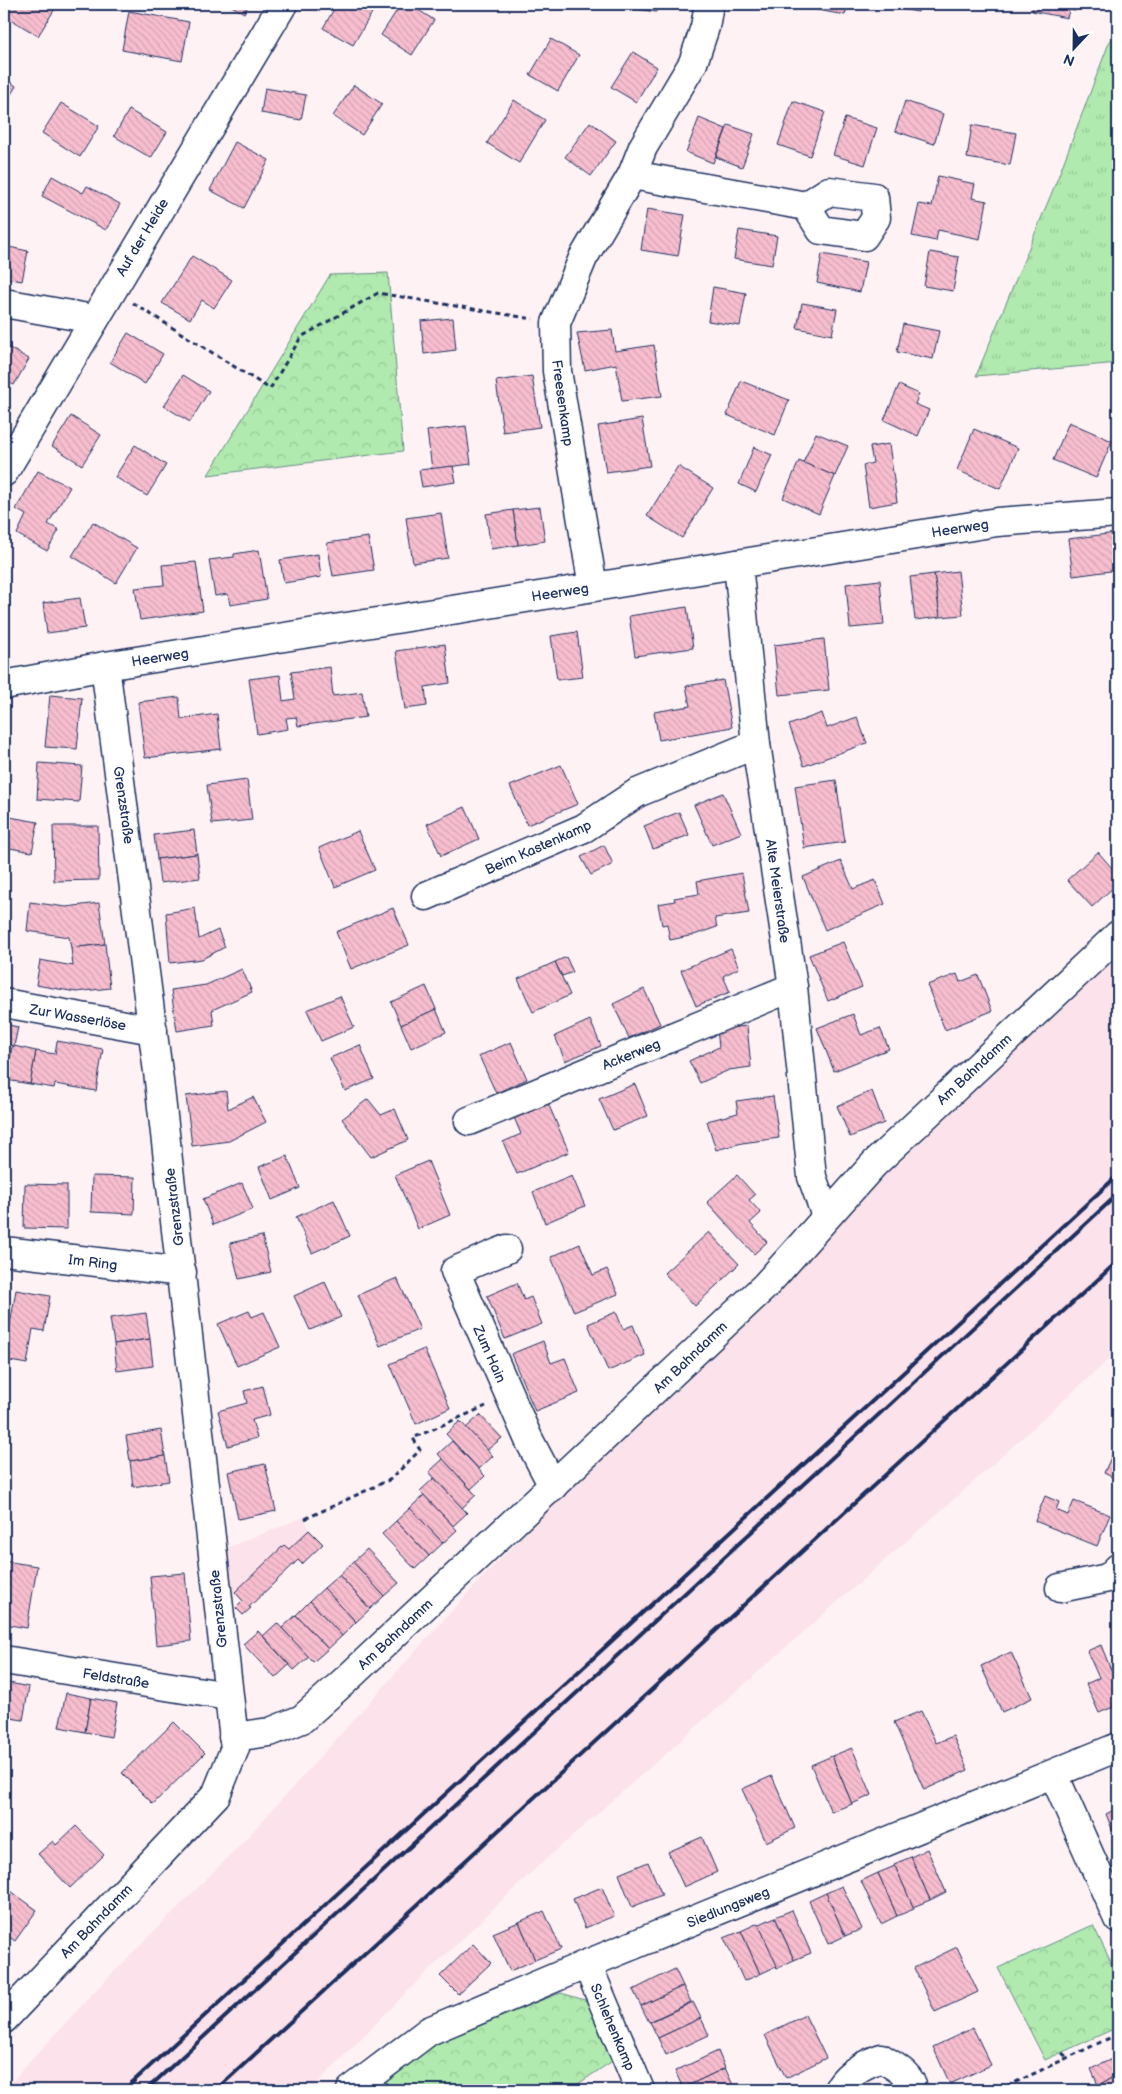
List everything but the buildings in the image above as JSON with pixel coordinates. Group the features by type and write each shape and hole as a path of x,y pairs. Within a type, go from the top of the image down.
{"street":[{"name":"Auf der Heide","path":"4,472 282,4"},
{"name":"Freesenkamp","path":"593,587 557,371 556,323 582,258 632,175 643,147 692,63 705,27 709,4"},
{"path":"632,175 806,206"},
{"path":"4,303 94,319"},
{"name":"Heerweg","path":"4,686 105,666 997,522 1118,513"},
{"name":"Alte Meierstraße","path":"738,564 756,744 793,987 812,1176 826,1216"},
{"name":"Grenzstraße","path":"105,666 153,1030 234,1742"},
{"name":"Beim Kastenkamp","path":"426,896 584,828 637,793 756,744"},
{"name":"Am Bahndamm","path":"4,2019 216,1795 234,1742 270,1732 302,1718 553,1486 765,1286 874,1164 1118,935"},
{"name":"Ackerweg","path":"469,1121 793,987"},
{"name":"Zur Wasserlöse","path":"4,1003 153,1030"},
{"name":"Zum Hain","path":"507,1249 455,1271 509,1396 553,1486"},
{"name":"Im Ring","path":"4,1251 182,1272"},
{"path":"1060,1588 1108,1578 1118,1568"},
{"name":"Feldstraße","path":"4,1660 228,1696"},
{"name":"Siedlungsweg","path":"351,2090 429,2031 587,1964 1054,1775 1118,1747"},
{"path":"1054,1775 1118,1919"},
{"name":"Schlehenkamp","path":"587,1964 640,2090"},
{"path":"838,2090 840,2084 864,2064 881,2058 899,2069 912,2082 913,2090"}],"path":[{"path":"111,289 270,389 301,337 378,293 556,323"},
{"path":"305,1519 391,1479 420,1450 413,1438 509,1396"},
{"path":"999,2090 1118,2034"},
{"path":"1062,2052 1068,2058"}],"shaded area":[{"path":"1118,949 1118,1351 970,1485 536,1868 418,1981 310,2090 4,2090 94,1992 245,1840 479,1581 563,1494 855,1200"},
{"path":"304,1517 309,1530 323,1544 302,1564 298,1561 249,1607 243,1615 236,1608 243,1601 235,1593 225,1603 219,1551"}],"green space":[{"path":"1118,19 1118,363 976,376 1057,180"},
{"path":"388,273 403,451 208,475 330,275"},
{"path":"1093,1925 1118,1977 1118,2027 1045,2060 998,1968"},
{"path":"561,1993 595,2003 614,2060 569,2090 361,2090 451,2033"}],"railway":[{"path":"124,2090 1118,1175"},
{"path":"146,2090 1118,1194"},
{"path":"216,2090 1118,1261"}]}
